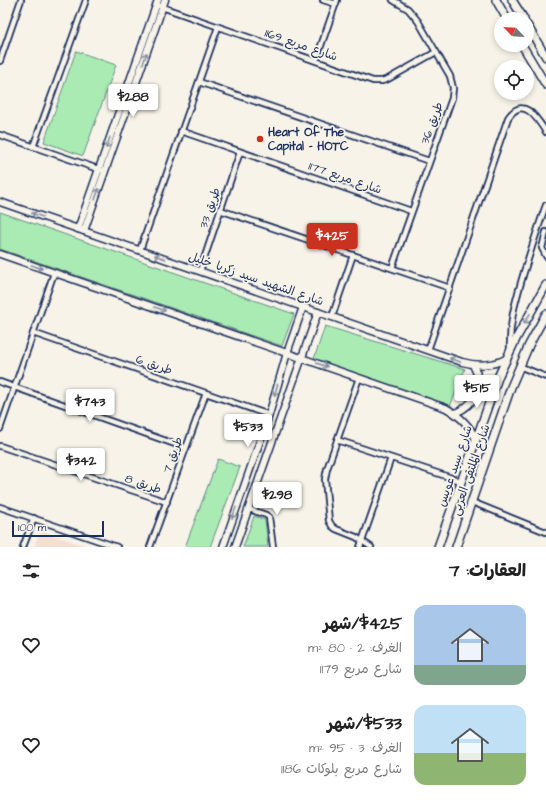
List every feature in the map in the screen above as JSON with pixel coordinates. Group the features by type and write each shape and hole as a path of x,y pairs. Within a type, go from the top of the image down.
{"main road":[{"path":"496,0 503,12"},
{"path":"512,0 520,12"},
{"path":"534,37 546,57"},
{"path":"526,52 546,85"},
{"name":"شارع سيد عويس","path":"438,547 506,359 546,285"},
{"name":"شارع الملتقى العربى","path":"456,547 519,366 546,314"}],"street":[{"path":"0,61 21,0"},
{"path":"34,147 86,0"},
{"path":"81,230 165,0"},
{"path":"316,60 336,2 323,0"},
{"name":"طريق 36","path":"392,268 452,98 453,91 450,76 414,14 393,0"},
{"path":"102,170 157,3"},
{"name":"شارع مربع 1169","path":"157,3 162,7 373,81 388,79 436,52"},
{"path":"140,250 218,27"},
{"path":"199,82 429,161"},
{"path":"428,350 508,118 519,109 529,110 533,113 546,132"},
{"name":"شارع مربع 1177","path":"182,131 411,212"},
{"path":"0,136 102,170"},
{"name":"طريق 33","path":"200,271 240,152"},
{"name":"شارع الشهيد سيد زكريا خليل","path":"0,202 462,362 473,365 491,364 506,359"},
{"path":"510,352 510,326 514,307 546,205"},
{"path":"220,210 450,288"},
{"path":"546,232 542,248 546,256"},
{"path":"0,255 446,408 455,413 468,425 476,440"},
{"path":"332,317 353,255"},
{"path":"0,429 54,273"},
{"path":"223,547 269,415 287,353 303,307"},
{"path":"235,547 318,312"},
{"name":"طريق 6","path":"33,333 269,415"},
{"path":"455,413 469,405 475,396 478,380 473,365"},
{"path":"519,366 546,377"},
{"path":"359,378 325,476 329,521 332,526 352,535 371,547"},
{"path":"0,382 186,448"},
{"name":"طريق 7","path":"150,547 206,393"},
{"path":"337,440 461,481"},
{"name":"طريق 8","path":"0,446 167,502"},
{"path":"360,547 391,458"},
{"path":"472,502 546,532"},
{"path":"0,507 117,547"},
{"path":"249,509 268,517 273,547"},
{"path":"23,547 34,518"}],"shaded area":[{"path":"44,532 89,547 34,547 38,536"}],"green space":[{"path":"76,51 116,65 83,156 44,142"},
{"path":"0,212 294,314 282,346 0,249"},
{"path":"325,326 465,369 449,409 314,359"},
{"path":"218,459 240,467 210,547 185,547"},
{"path":"254,516 265,520 268,547 243,547"}],"place":[{"name":"Heart Of The Capital - HOTC","path":"260,139"}]}
